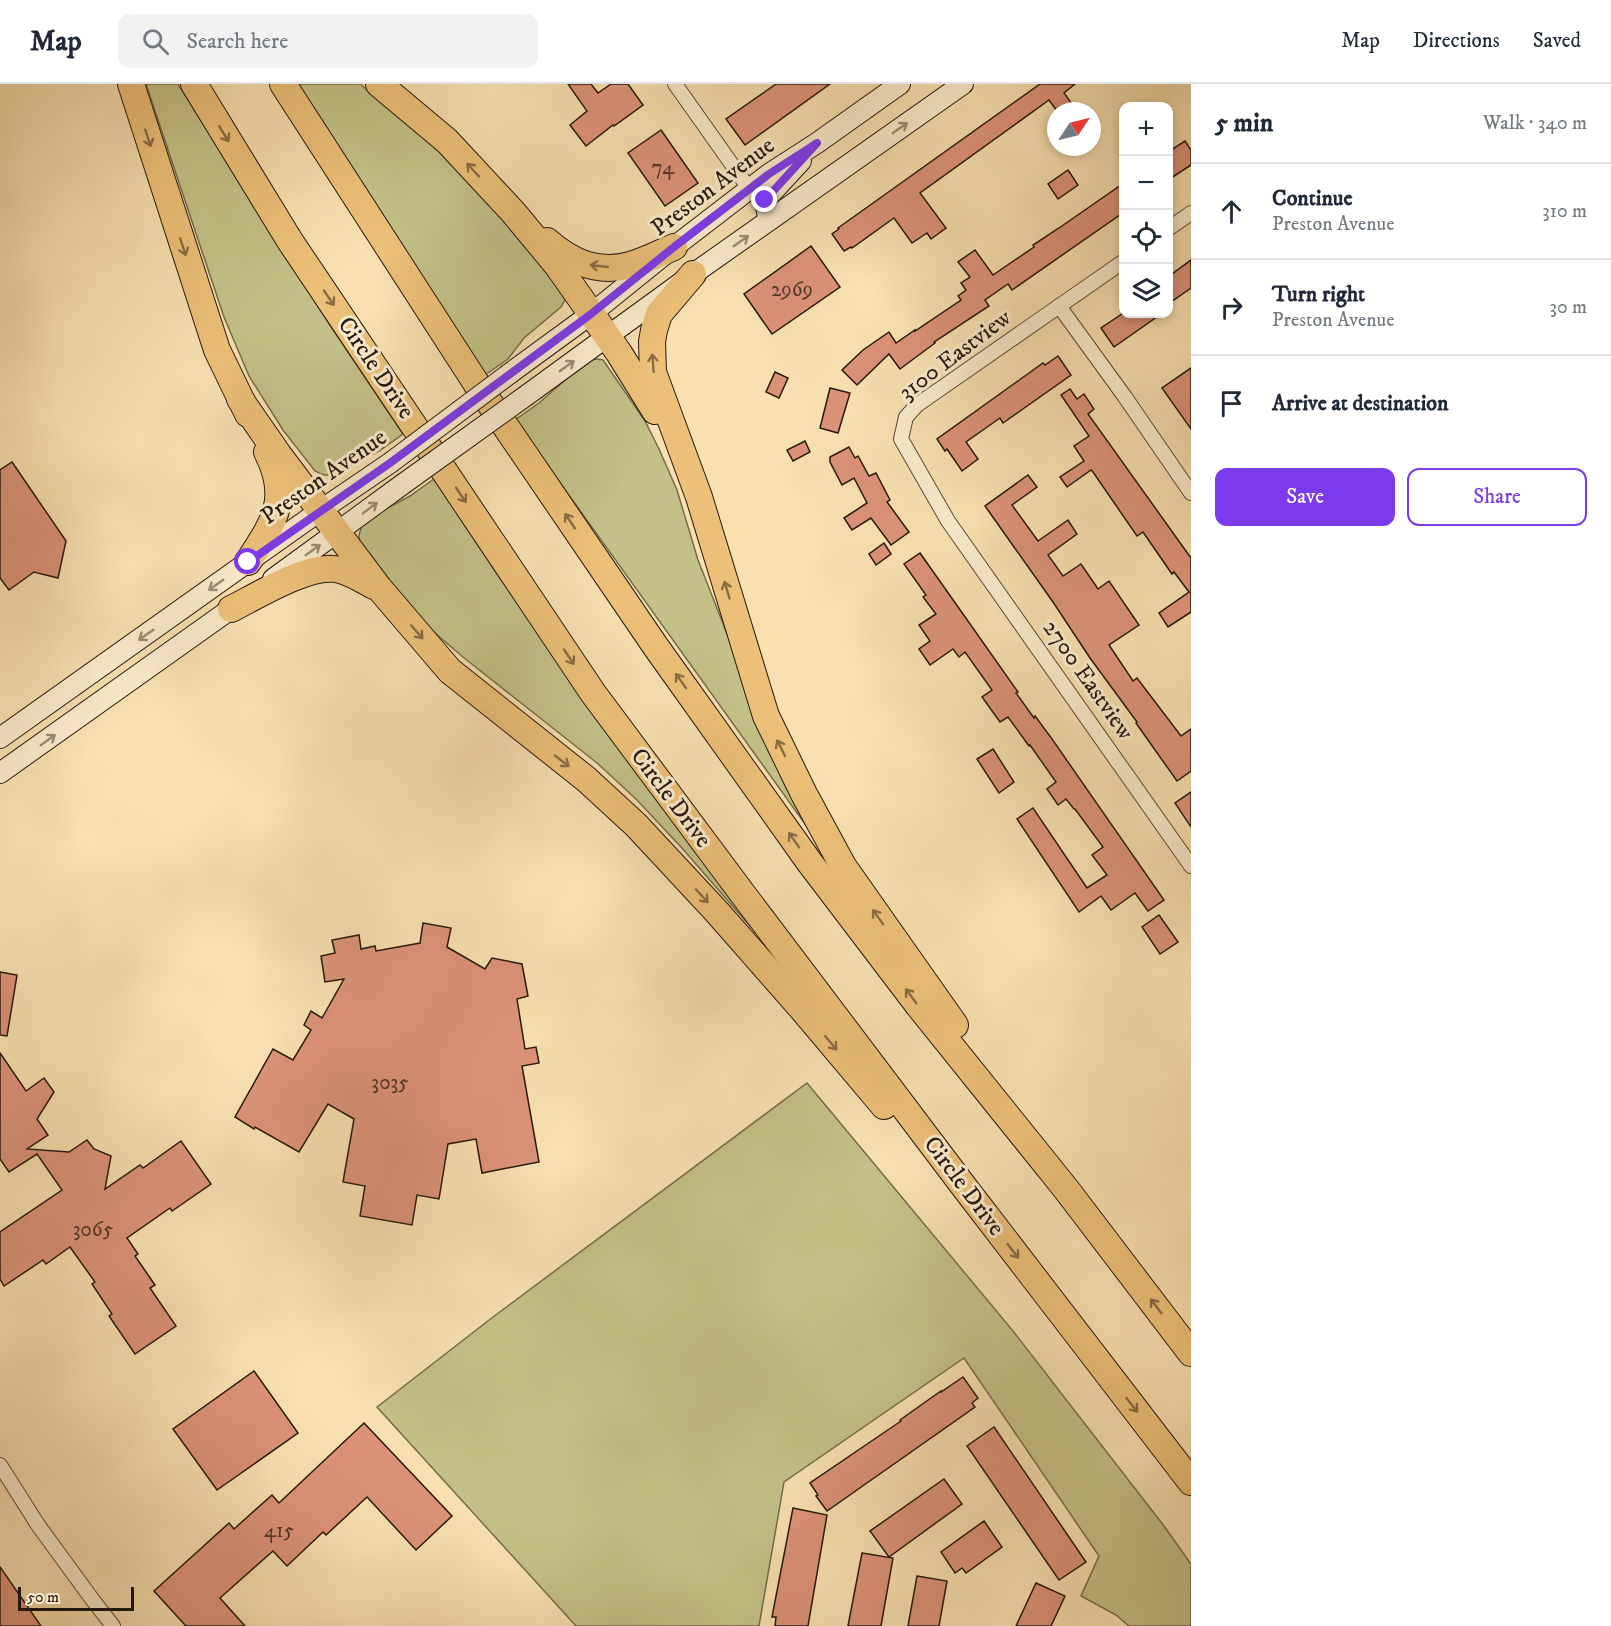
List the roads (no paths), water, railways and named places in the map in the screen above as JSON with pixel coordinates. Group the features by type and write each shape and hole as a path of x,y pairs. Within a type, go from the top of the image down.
{"highway":[{"path":"131,84 217,350 278,476 280,496 274,518 248,562"},
{"name":"Circle Drive","path":"194,84 290,241 593,693 965,1188 1191,1482"},
{"path":"283,84 476,383 663,657 810,863 918,1005 1066,1189 1191,1353"},
{"path":"379,84 447,141 513,212 557,265 635,378 659,417 699,497"},
{"path":"513,212 563,255 593,266 630,265 674,247"},
{"path":"693,274 659,314 654,330 653,372 699,497 766,716 804,794 843,866 936,999 1036,1135 1066,1189"},
{"path":"240,399 278,454 379,588 450,671 586,779 636,825 717,912 803,1010 926,1156 965,1188"},
{"path":"231,609 280,584 327,568 346,572 379,588"}],"main road":[{"name":"Preston Avenue","path":"0,738 390,463 591,314 769,174 900,84"},
{"path":"0,773 337,533 693,274 963,84"},
{"name":"Preston Avenue","path":"771,219 765,200 817,143"}],"street":[{"path":"675,84 750,190"},
{"path":"1173,226 1191,213"},
{"name":"3100 Eastview","path":"948,521 902,440 906,417 917,405 1120,264"},
{"path":"1059,306 1191,493"},
{"name":"2700 Eastview","path":"948,521 1191,866"},
{"path":"0,1465 45,1534 113,1626"}]}
